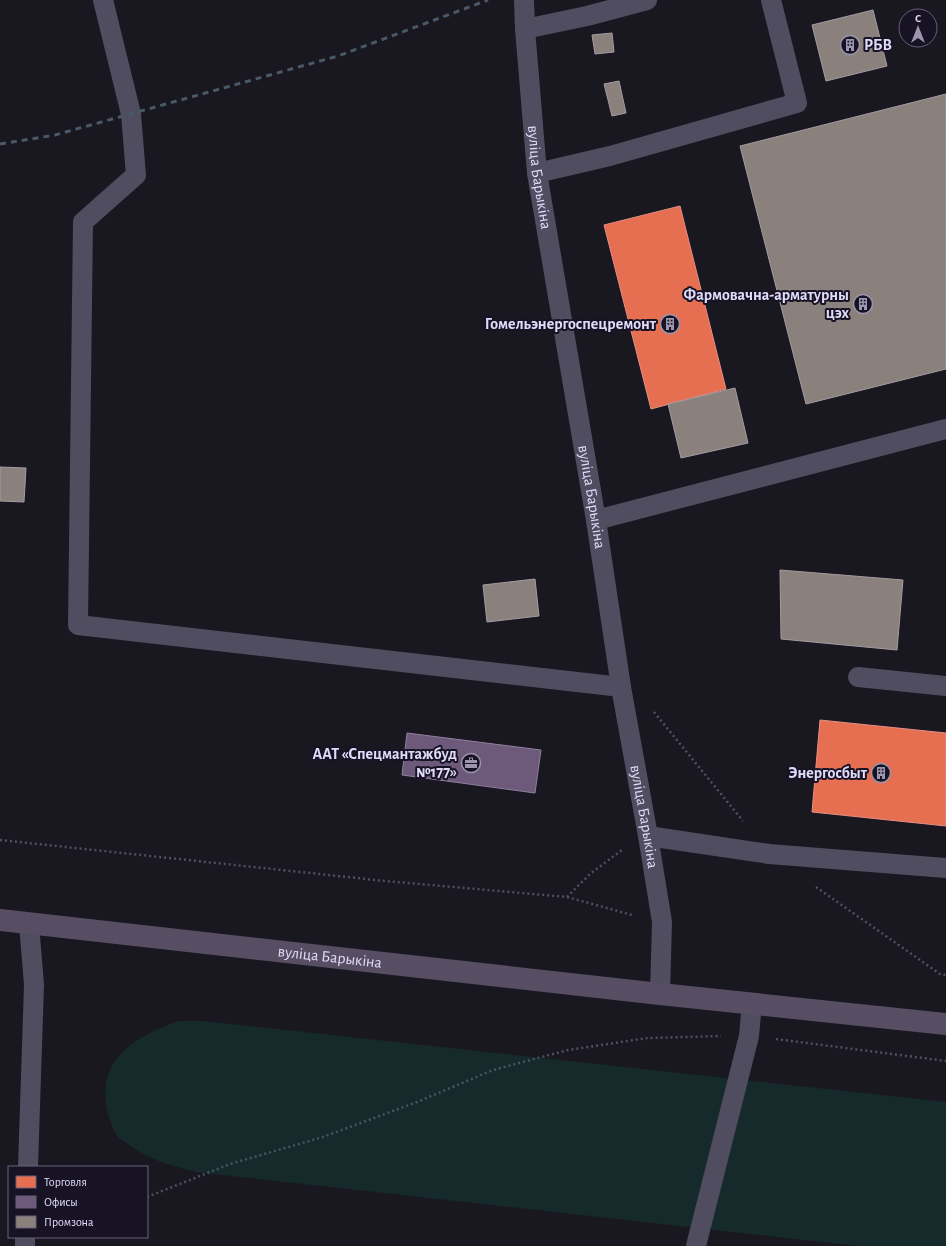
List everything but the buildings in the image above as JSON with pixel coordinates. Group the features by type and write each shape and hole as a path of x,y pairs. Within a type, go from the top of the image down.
{"main road":[{"name":"вуліца Барыкіна","path":"0,920 660,994 946,1024"}],"lane":[{"path":"103,0 131,114 136,175 83,222 78,625 621,687"},
{"name":"вуліца Барыкіна","path":"524,0 537,174 596,520 621,687 662,922 660,994"},
{"path":"525,29 587,16 647,0"},
{"path":"537,174 610,156 797,103 771,0"},
{"path":"596,520 946,429"},
{"path":"858,677 946,686"},
{"path":"648,836 769,854 946,868"},
{"path":"28,1166 34,985 29,924"},
{"path":"696,1246 749,1036 752,1003"}],"path":[{"path":"567,897 590,874 628,845 648,836"},
{"path":"0,840 385,881 567,897 662,922"},
{"path":"940,974 946,975"},
{"path":"148,1198 230,1164 331,1134 417,1102 493,1070 560,1052 648,1038 749,1036 946,1061"}],"green space":[{"path":"178,1021 203,1021 946,1102 946,1246 859,1246 196,1172 178,1167 145,1155 119,1138 112,1126 108,1113 106,1104 106,1087 109,1073 116,1060 125,1050 150,1033"}],"railway":[{"path":"0,144 55,135 338,56 488,0"}],"place":[{"name":"РБВ","path":"850,45"},
{"name":"Фармовачна-арматурны цэх","path":"863,304"},
{"name":"Гомельэнергоспецремонт","path":"670,324"},
{"name":"ААТ «Спецмантажбуд №177»","path":"471,763"},
{"name":"Энергосбыт","path":"881,773"}]}
